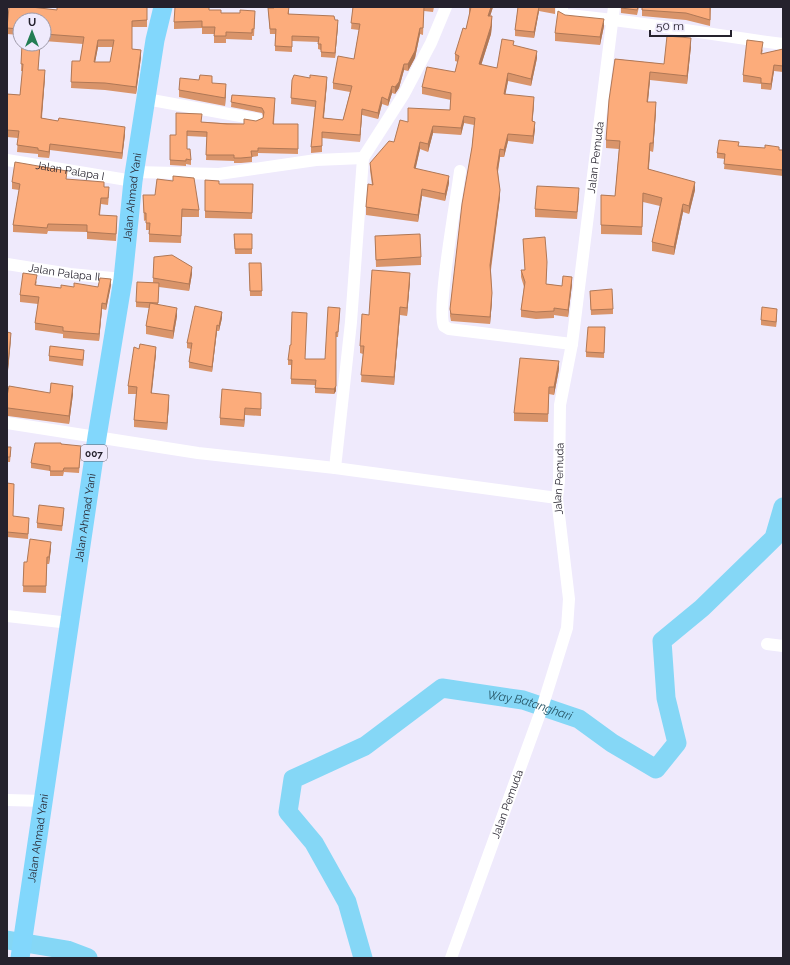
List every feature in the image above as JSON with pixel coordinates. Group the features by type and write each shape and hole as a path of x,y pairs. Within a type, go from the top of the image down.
{"main road":[{"name":"Jalan Ahmad Yani","path":"20,957 30,900 97,437 123,279 134,176 155,40 163,7"}],"street":[{"path":"334,468 351,322 363,158 404,94 431,43 446,7"},
{"path":"562,7 562,13 566,15 613,13 694,32 783,44"},
{"name":"Jalan Pemuda","path":"451,958 542,708 567,628 569,599 557,498 559,482 560,405 572,344 613,13"},
{"path":"146,99 257,119"},
{"name":"Jalan Palapa I","path":"7,160 134,176 219,174 316,160 363,158"},
{"path":"460,171 443,296 441,318 444,326 449,329 572,344"},
{"name":"Jalan Palapa II","path":"7,264 70,274 123,279"},
{"path":"7,423 198,453 334,468 557,498"},
{"path":"7,616 70,623"},
{"path":"767,644 783,646"},
{"path":"7,800 44,801"}],"building":[{"path":"9,7 31,7 57,10 57,7 147,7 147,20 132,21 132,49 141,50 136,87 105,83 71,82 72,61 80,61 84,37 52,35 52,12 12,12 12,28 7,28","holes":["98,40 114,40 110,62 94,62"]},
{"path":"175,7 209,7 209,10 221,10 221,13 240,13 240,10 255,11 254,29 252,29 252,33 226,32 226,36 214,36 215,27 202,27 202,21 174,22"},
{"path":"289,7 288,14 334,16 335,20 338,20 335,53 321,52 321,44 318,44 319,37 292,36 292,47 275,46 276,29 270,29 268,8"},
{"path":"353,7 424,7 423,28 420,28 415,51 408,64 404,64 399,82 395,87 392,86 388,100 382,97 378,113 362,109 360,135 322,132 322,146 311,147 316,101 291,98 292,80 294,75 310,78 310,75 327,77 323,118 343,120 352,86 333,83 338,56 354,59 360,24 351,23"},
{"path":"471,7 491,7 488,16 492,16 491,26 479,64 497,68 502,39 514,41 513,45 537,51 531,79 508,73 504,94 534,97 532,121 535,122 533,136 508,134 504,150 500,149 497,168 500,190 490,265 492,293 490,317 451,314 450,309 462,204 472,147 475,118 464,116 461,128 433,126 428,144 420,142 414,168 449,176 445,194 422,189 418,215 366,207 368,184 373,185 370,163 389,141 394,142 400,120 408,122 408,108 450,110 451,93 422,87 427,67 455,72 459,56 455,54 463,28 466,29"},
{"path":"518,7 539,7 534,32 515,30"},
{"path":"621,7 638,7 637,10"},
{"path":"642,7 710,7 710,20 686,13 642,10"},
{"path":"558,11 565,15 604,19 600,37 555,33"},
{"path":"667,36 691,38 687,76 650,72 647,102 656,102 653,143 650,143 648,169 695,182 689,206 683,204 674,247 652,242 662,198 643,193 642,227 601,225 601,195 615,196 620,141 606,140 609,100 615,59 664,64"},
{"path":"747,40 763,42 761,54 783,49 783,66 774,65 771,84 761,83 761,78 743,75"},
{"path":"22,52 39,52 38,70 45,70 41,118 58,121 59,118 125,127 122,153 50,144 49,152 38,150 38,148 17,145 19,131 7,130 7,94 20,95 23,64 21,64"},
{"path":"200,75 212,76 212,83 226,84 225,98 179,90 180,78 199,80"},
{"path":"232,95 275,98 273,124 298,124 298,149 258,148 258,151 251,151 252,157 241,158 234,158 234,155 206,155 207,132 187,131 187,149 190,149 191,160 170,160 170,135 176,135 176,113 202,114 201,122 227,124 244,124 244,119 256,121 263,118 264,112 262,108 231,102"},
{"path":"719,140 739,142 738,146 765,148 765,145 779,147 779,150 783,150 783,170 724,164 725,154 717,153"},
{"path":"15,162 67,171 66,179 104,182 104,187 109,187 108,198 101,198 99,215 117,216 116,234 87,232 87,225 48,224 47,228 13,225 20,184 12,182"},
{"path":"173,176 194,178 199,210 182,209 181,236 149,234 150,223 146,223 143,195 155,195 157,179 173,181"},
{"path":"205,180 219,181 219,184 253,184 252,213 205,211"},
{"path":"537,186 579,188 577,212 535,209"},
{"path":"234,234 252,234 252,249 235,249"},
{"path":"420,234 421,257 376,260 375,236"},
{"path":"545,237 547,262 546,284 562,286 563,276 572,277 568,310 554,308 554,311 536,312 521,310 525,282 521,270 525,270 523,239"},
{"path":"172,255 192,267 189,284 153,278 154,257"},
{"path":"249,263 261,263 262,291 250,291"},
{"path":"372,270 410,273 407,308 400,307 394,377 361,375 364,346 360,346 362,314 369,315"},
{"path":"23,273 37,275 35,285 61,288 61,285 74,287 74,283 98,287 100,278 111,279 106,304 102,303 99,334 63,331 63,327 35,323 39,297 20,295"},
{"path":"137,282 159,283 158,303 136,302"},
{"path":"612,289 613,309 591,310 590,291"},
{"path":"150,303 177,308 173,331 146,326"},
{"path":"195,306 222,312 219,326 217,325 212,367 189,362 192,343 187,343"},
{"path":"328,307 340,308 338,332 336,332 336,386 334,389 315,388 316,380 291,379 292,360 288,360 291,345 292,312 307,313 305,359 325,359"},
{"path":"762,307 777,309 776,322 761,320"},
{"path":"588,327 605,327 604,353 586,352"},
{"path":"7,332 11,333 7,374"},
{"path":"140,344 156,347 151,393 169,395 167,423 134,420 137,387 128,386 134,347 139,349"},
{"path":"50,346 84,350 83,360 49,356"},
{"path":"520,358 559,361 554,387 549,387 548,414 514,413"},
{"path":"51,383 73,386 69,416 7,408 9,386 50,393"},
{"path":"222,389 261,393 261,409 245,408 244,420 220,418"},
{"path":"35,443 61,443 81,446 79,468 64,468 63,471 50,471 50,466 31,463"},
{"path":"7,447 11,447 10,457 7,457"},
{"path":"7,483 14,484 13,516 29,518 28,534 7,532"},
{"path":"39,505 64,508 62,526 37,523"},
{"path":"30,539 51,542 49,557 47,557 46,586 23,586 24,562 27,562"}],"waterway":[{"name":"Way Batanghari","path":"363,958 347,902 314,843 288,812 293,779 365,746 442,688 523,700 579,719 612,743 656,769 677,743 666,698 662,641 702,608 774,538 783,507"},
{"name":"Way Batanghari","path":"7,940 67,950 88,958"}]}
